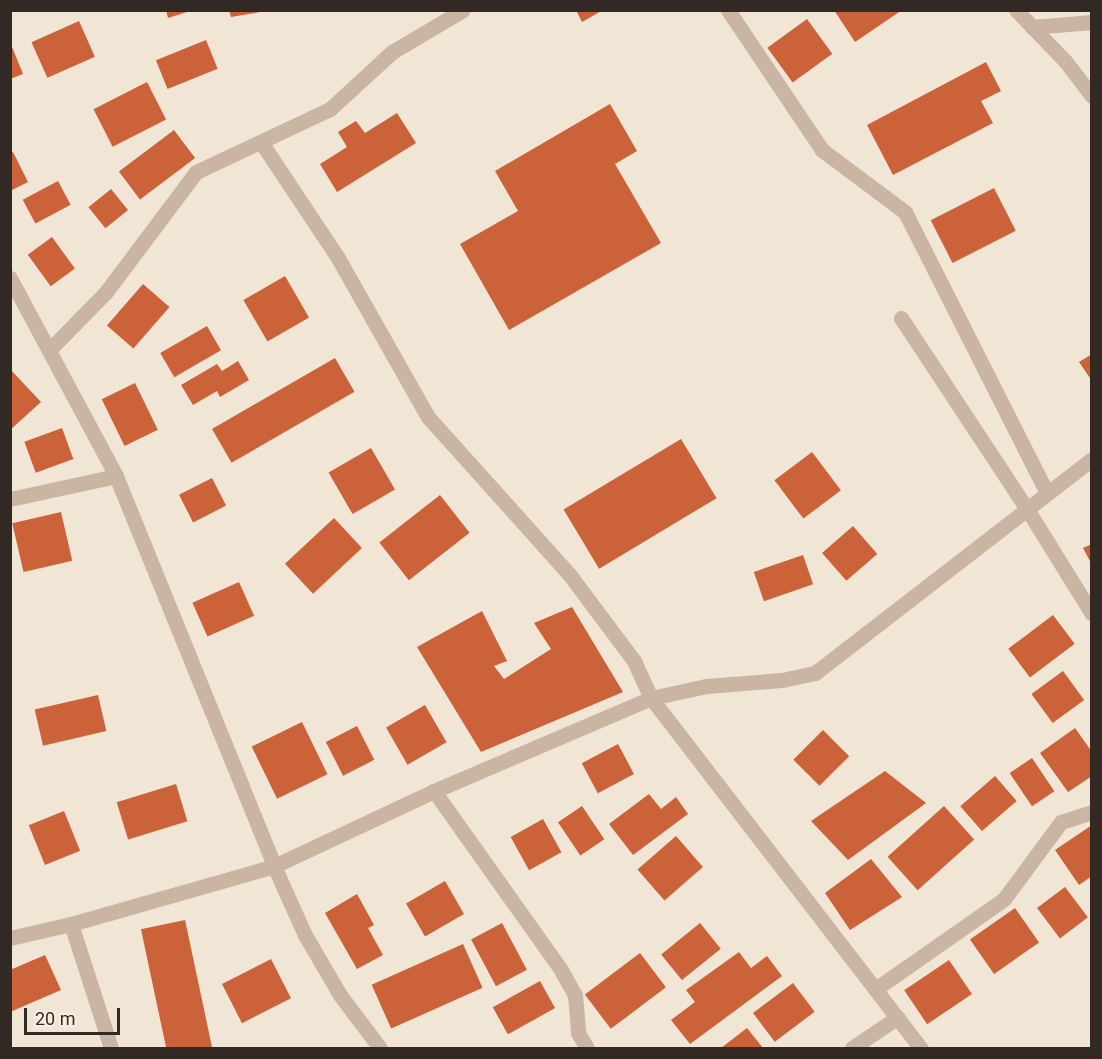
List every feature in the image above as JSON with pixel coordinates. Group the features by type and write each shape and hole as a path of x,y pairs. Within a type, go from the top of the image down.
{"street":[{"path":"50,349 106,292 196,172 330,109 392,52 463,10"},
{"path":"728,10 822,150 905,212 1047,494"},
{"path":"1016,10 1066,62 1092,96"},
{"path":"1032,27 1092,22"},
{"path":"261,142 338,258 428,417 569,574 634,661 651,698 877,988 921,1048"},
{"path":"10,278 116,476 304,935 340,995 380,1048"},
{"path":"901,318 1027,509 1092,614"},
{"path":"10,938 71,924 274,866 434,791 651,698 706,686 782,680 815,673 1092,459"},
{"path":"10,499 116,476"},
{"path":"434,791 561,970 575,995 578,1033 587,1048"},
{"path":"877,988 1004,899 1061,822 1092,812"},
{"path":"71,924 111,1048"},
{"path":"852,1048 898,1017"}],"building":[{"path":"166,10 190,10 190,11 168,18"},
{"path":"229,10 260,10 260,12 231,17"},
{"path":"576,10 603,10 582,22"},
{"path":"834,10 902,10 855,42"},
{"path":"807,19 832,54 793,83 767,48"},
{"path":"79,21 95,57 47,78 31,42"},
{"path":"206,40 218,69 168,89 156,60"},
{"path":"10,42 23,74 10,79"},
{"path":"986,62 1001,91 981,101 993,123 893,175 867,125"},
{"path":"147,82 166,119 113,147 94,109"},
{"path":"610,104 637,151 615,164 661,243 509,330 460,244 518,211 495,171"},
{"path":"397,113 416,143 337,192 320,164 347,147 338,132 356,121 365,133"},
{"path":"174,130 195,158 140,199 119,172"},
{"path":"13,152 28,182 10,191 10,153"},
{"path":"58,181 71,205 35,224 23,200"},
{"path":"994,188 1016,231 953,263 931,220"},
{"path":"111,189 128,210 105,228 88,207"},
{"path":"52,237 75,269 51,286 28,255"},
{"path":"285,276 309,318 267,342 243,300"},
{"path":"143,284 169,307 133,348 107,326"},
{"path":"207,326 221,350 174,377 160,353"},
{"path":"1092,354 1092,381 1079,362"},
{"path":"335,358 354,392 232,463 212,429"},
{"path":"238,361 249,380 220,397 217,391 193,405 181,385 217,364 222,371"},
{"path":"10,369 41,402 10,430"},
{"path":"135,383 158,430 125,446 102,399"},
{"path":"62,428 73,459 36,473 24,442"},
{"path":"681,439 717,498 599,569 564,510"},
{"path":"371,448 395,490 353,514 329,472"},
{"path":"812,452 841,490 803,519 774,480"},
{"path":"212,478 226,506 193,522 179,495"},
{"path":"440,495 470,533 409,580 379,542"},
{"path":"61,512 72,561 24,572 12,523"},
{"path":"334,518 362,548 313,594 285,564"},
{"path":"853,526 877,554 846,581 822,553"},
{"path":"1092,544 1092,565 1083,548"},
{"path":"803,555 813,584 764,601 754,572"},
{"path":"239,582 254,616 207,637 192,603"},
{"path":"572,607 623,692 481,752 417,647 482,611 507,661 494,666 504,679 551,649 534,623"},
{"path":"1053,615 1075,644 1030,677 1008,649"},
{"path":"1063,671 1084,700 1053,723 1031,694"},
{"path":"98,695 106,731 43,746 35,710"},
{"path":"425,705 447,742 408,765 386,728"},
{"path":"302,722 327,774 277,799 252,747"},
{"path":"357,726 374,760 343,776 326,742"},
{"path":"1075,728 1092,752 1092,776 1068,792 1040,753"},
{"path":"823,730 849,756 819,786 793,760"},
{"path":"618,744 634,774 598,793 582,763"},
{"path":"1032,758 1054,791 1032,806 1010,773"},
{"path":"885,771 926,803 848,860 811,821"},
{"path":"995,776 1017,801 982,831 960,806"},
{"path":"176,784 187,821 128,839 117,802"},
{"path":"649,794 661,809 676,797 688,814 633,855 609,824"},
{"path":"582,806 604,839 580,855 558,822"},
{"path":"944,806 974,839 918,890 888,857"},
{"path":"64,811 80,851 45,865 29,825"},
{"path":"543,819 561,852 529,870 511,837"},
{"path":"1092,825 1092,876 1079,885 1055,850"},
{"path":"676,836 703,867 664,900 638,869"},
{"path":"871,859 902,897 850,930 825,893"},
{"path":"445,881 464,914 425,936 406,904"},
{"path":"1065,887 1088,917 1060,938 1037,908"},
{"path":"357,894 374,925 368,928 383,955 357,969 325,913"},
{"path":"1015,908 1039,942 994,974 970,940"},
{"path":"185,920 212,1048 166,1048 141,929"},
{"path":"502,923 527,970 496,986 471,939"},
{"path":"700,923 721,949 682,980 661,954"},
{"path":"463,944 483,988 391,1029 372,985"},
{"path":"739,952 751,968 767,956 782,976 690,1044 671,1020 695,1002 686,990"},
{"path":"640,953 666,987 611,1029 585,995"},
{"path":"45,955 61,990 10,1012 10,970"},
{"path":"271,959 291,998 242,1023 222,984"},
{"path":"949,960 972,994 927,1024 904,990"},
{"path":"540,981 555,1008 508,1034 493,1007"},
{"path":"793,983 815,1012 775,1042 753,1013"},
{"path":"747,1028 763,1048 721,1048"}]}
